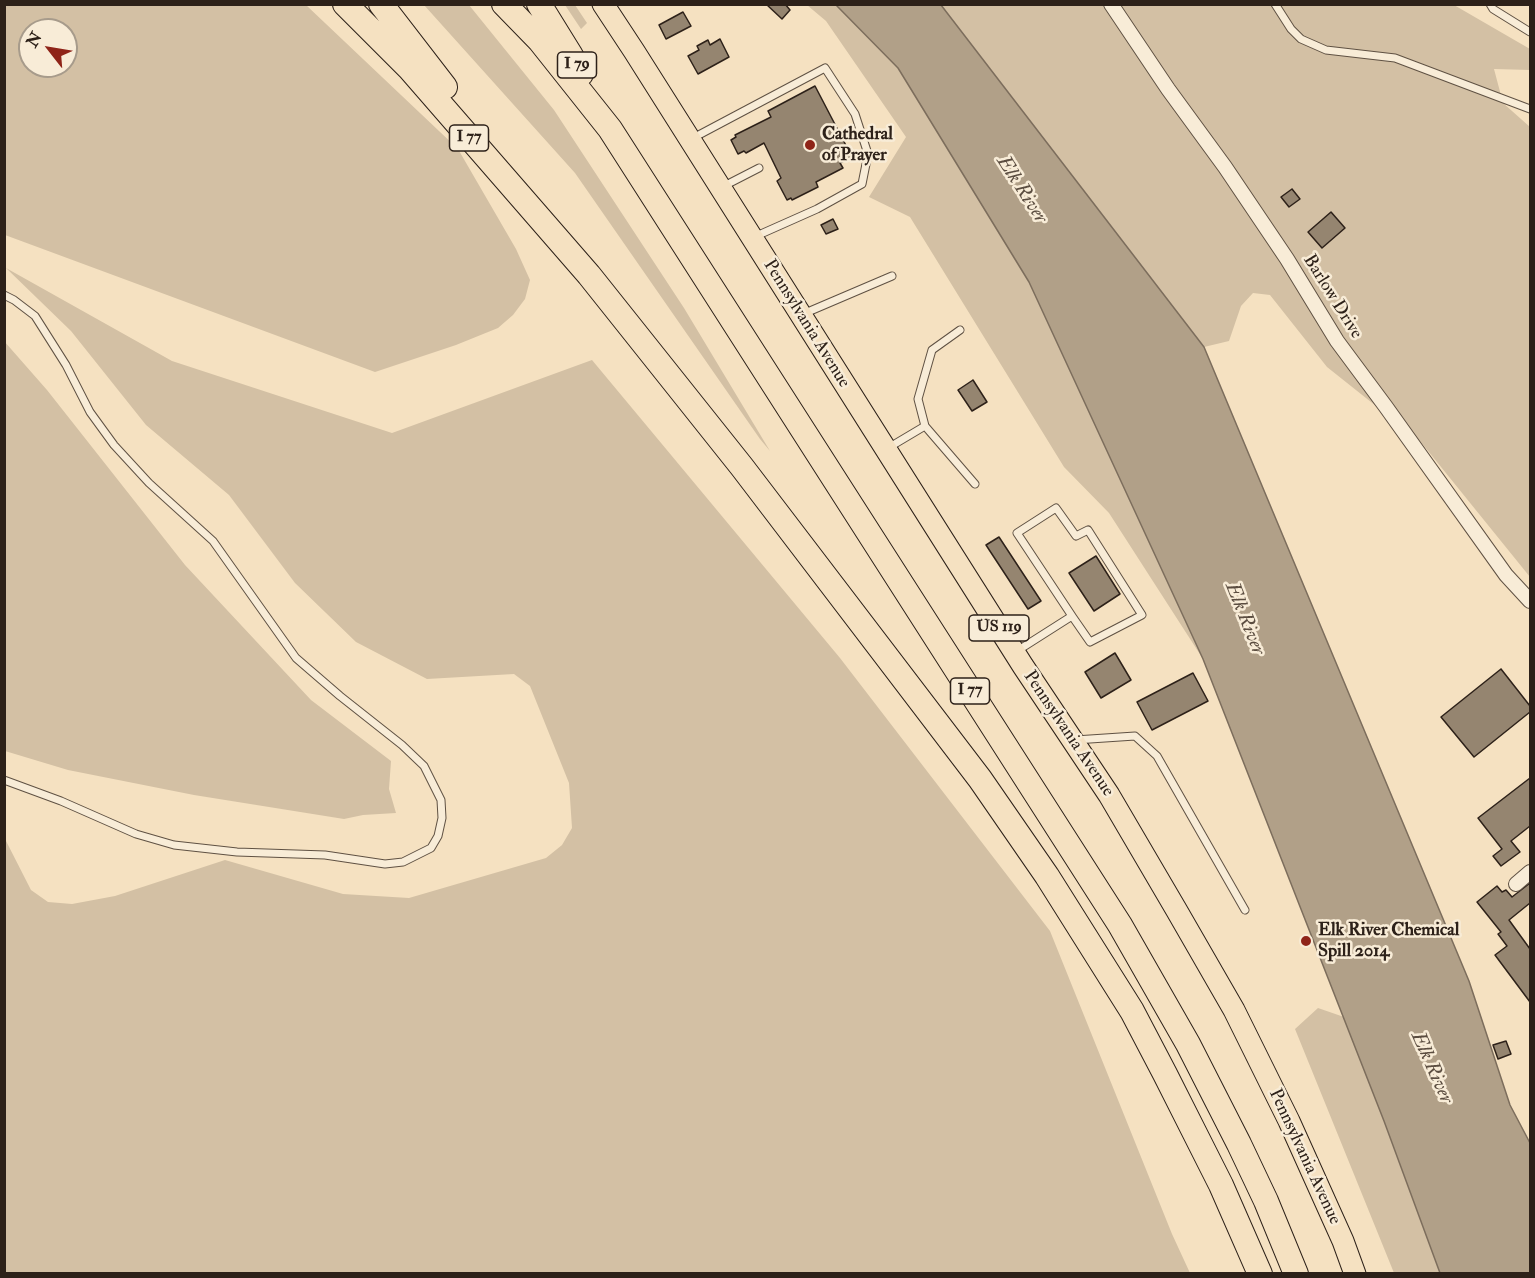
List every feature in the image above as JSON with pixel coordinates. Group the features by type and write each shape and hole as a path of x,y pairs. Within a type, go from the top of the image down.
{"highway":[{"name":"I 77","path":"345,4 409,68 589,275 742,467 980,779 1047,876 1132,1011 1221,1185 1260,1274"},
{"path":"381,4 589,275"},
{"name":"I 77","path":"504,4 540,41 610,129 1120,925 1188,1044 1229,1124 1266,1201 1296,1274"},
{"name":"I 79","path":"539,4 570,54 610,129"}],"main road":[{"name":"Pennsylvania Avenue","path":"603,4 1015,653 1109,795 1172,901 1234,1010 1289,1121 1356,1274"}],"street":[{"name":"Barlow Drive","path":"1111,4 1168,89 1225,166 1287,259 1336,341 1506,575 1530,601"},
{"path":"1516,884 1530,872"}],"lane":[{"path":"1275,4 1291,29 1301,39 1326,50 1395,58 1530,109"},
{"path":"1490,4 1493,9 1530,32"},
{"path":"690,140 825,68 836,82 855,114 867,154 862,184 817,209 752,238"},
{"path":"720,188 759,168"},
{"path":"800,315 892,276"},
{"path":"4,295 35,316 66,365 90,412 114,445 150,483 213,541 296,658 402,745 424,766 441,800 442,818 438,836 431,848 403,862 385,864 325,855 237,852 174,845 136,834 61,801 4,780"},
{"path":"960,330 932,350 918,399 926,426 975,484"},
{"path":"886,449 926,426"},
{"path":"1056,508 1076,536 1088,530 1142,615 1090,642 1071,616 1017,533 1056,508"},
{"path":"1015,653 1071,616"},
{"path":"1073,741 1135,736 1157,756 1245,910"}],"shaded area":[{"path":"4,5 306,5 458,149 516,249 530,280 525,299 513,315 498,328 456,345 375,372 5,235"},
{"path":"424,5 469,5 554,110 684,308 770,451 575,173"},
{"path":"565,5 575,5 587,23 581,29"},
{"path":"807,5 836,5 898,68 1029,282 1203,659 1109,513 1064,467 910,217 869,197 906,137 826,21"},
{"path":"941,5 1454,5 1530,49 1530,70 1494,69 1503,103 1530,127 1530,577 1420,441 1327,367 1270,295 1253,293 1241,306 1229,341 1204,347"},
{"path":"6,268 172,361 392,433 592,360 840,658 1050,931 1172,1234 1190,1273 5,1273 5,839 31,890 48,902 72,904 115,896 225,860 343,894 409,898 546,858 562,845 572,828 569,783 530,686 514,674 427,679 356,642 295,583 229,495 146,425 71,331"},
{"path":"4,341 47,390 185,565 311,700 391,761 389,789 396,813 344,819 194,795 68,770 5,751"},
{"path":"1318,1008 1344,1017 1440,1273 1394,1273 1295,1029"}],"water":[{"name":"Elk River","path":"836,5 941,5 1204,347 1469,981 1510,1105 1530,1143 1530,1273 1440,1273 1384,1121 1203,659 1029,282 898,68"}],"building":[{"path":"766,4 785,4 790,10 782,19"},
{"path":"683,12 691,26 666,39 659,25"},
{"path":"720,39 729,57 698,74 688,56 699,50 697,46 708,40 710,45"},
{"name":"Cathedral of Prayer","path":"815,86 852,157 840,163 843,168 816,182 818,187 792,200 791,198 787,200 777,181 781,178 764,143 746,153 744,151 738,154 731,140 736,137 735,135 771,117 768,111"},
{"path":"1292,189 1300,199 1289,207 1281,197"},
{"path":"1331,212 1345,228 1322,248 1308,232"},
{"path":"833,219 838,229 826,234 821,225"},
{"path":"973,380 987,402 972,411 958,390"},
{"path":"999,537 1041,601 1028,609 986,545"},
{"path":"1096,556 1120,594 1094,611 1069,573"},
{"path":"1115,653 1131,680 1101,698 1085,672"},
{"path":"1501,669 1530,706 1530,712 1474,757 1441,717"},
{"path":"1193,673 1208,701 1152,730 1137,702"},
{"path":"1530,778 1530,826 1511,841 1520,852 1501,866 1493,856 1502,849 1478,818"},
{"path":"1530,883 1530,903 1509,920 1530,949 1530,1002 1495,955 1507,946 1498,934 1501,932 1477,902 1497,886 1502,892 1506,890 1512,897"},
{"path":"1506,1041 1511,1054 1498,1059 1493,1045"}],"place":[{"name":"Cathedral of Prayer","path":"810,145"},
{"name":"Elk River Chemical Spill 2014","path":"1306,941"}]}
